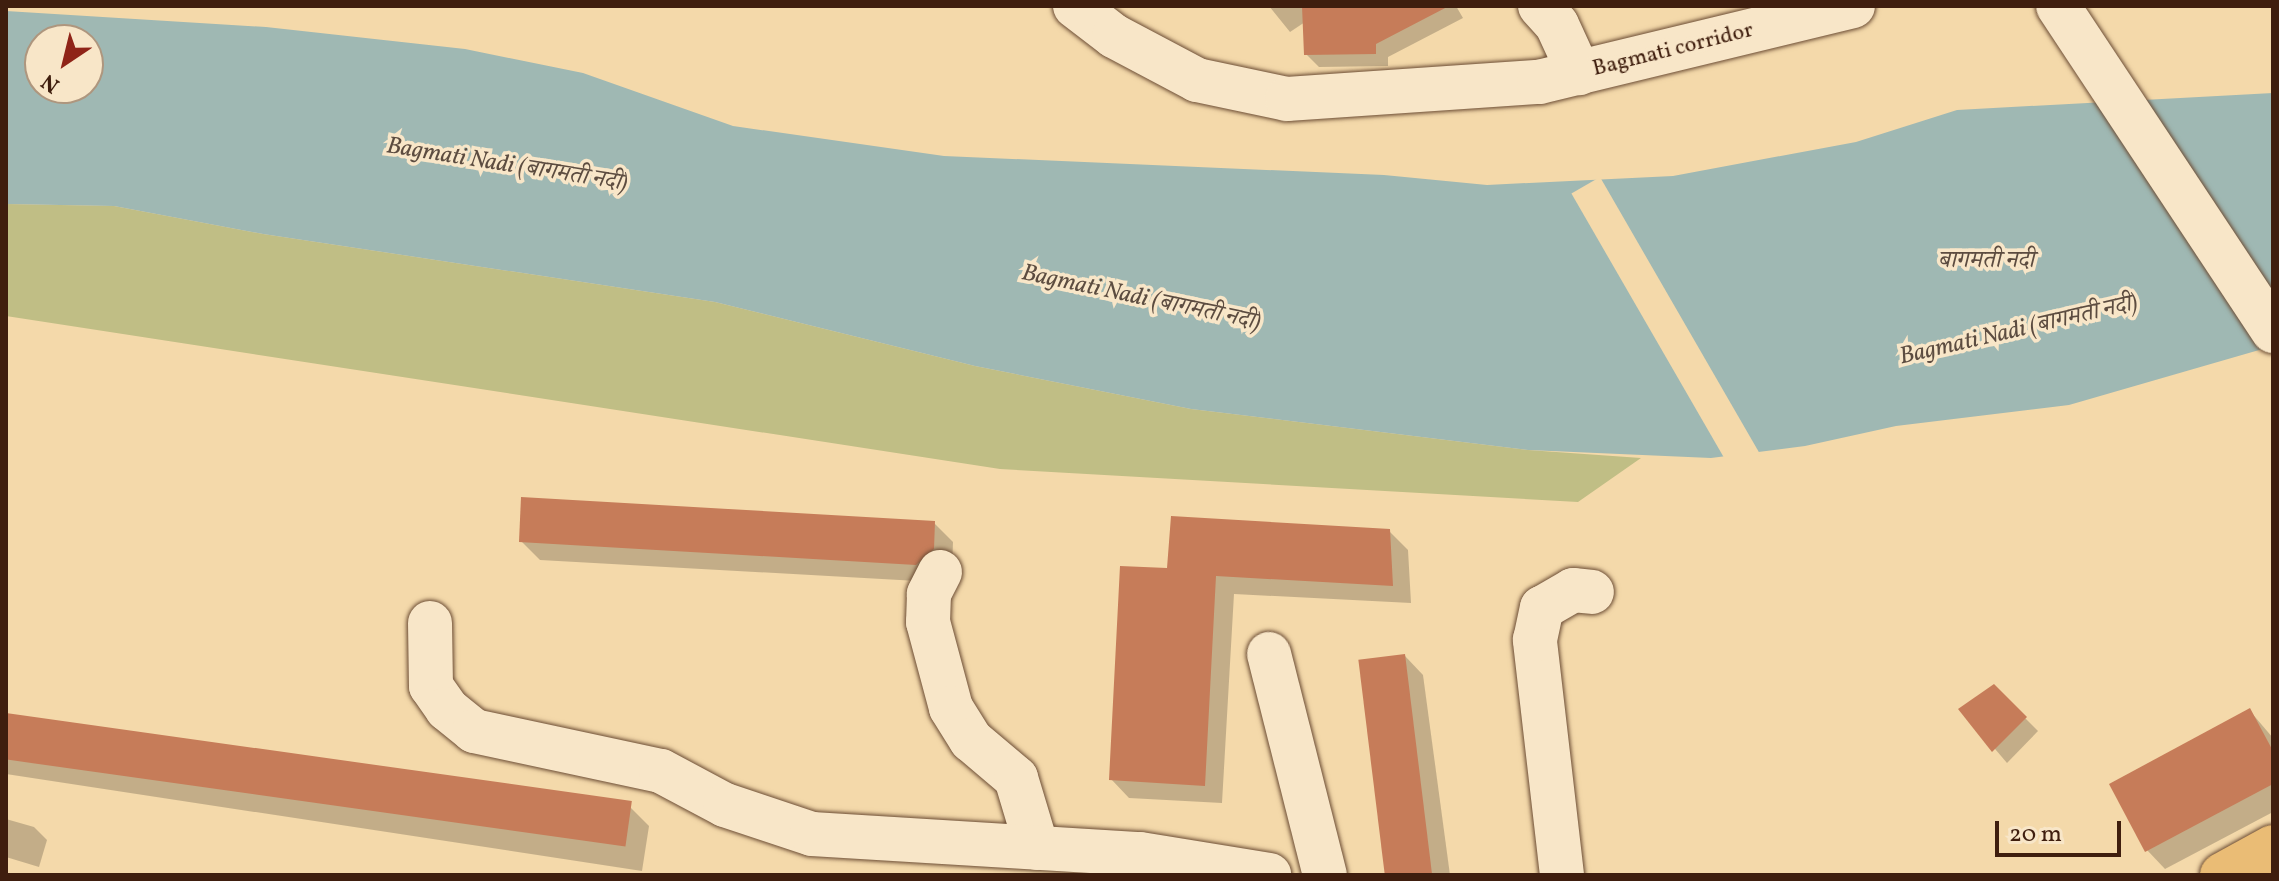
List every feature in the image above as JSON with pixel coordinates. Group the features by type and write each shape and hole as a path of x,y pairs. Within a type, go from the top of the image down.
{"main road":[{"path":"2222,875 2273,847"}],"street":[{"name":"Bagmati corridor","path":"1075,6 1114,36 1197,80 1287,99 1559,78 1716,22 1853,6"},
{"path":"1540,6 1557,25 1559,78"},
{"path":"2058,6 2273,331"},
{"path":"940,572 929,594 928,622 951,708 971,740 1016,778 1037,848"},
{"path":"1562,875 1535,640 1542,608 1573,590 1592,592"},
{"path":"430,623 431,686 474,731 661,771 725,805 812,834 1140,854 1269,875"},
{"path":"1269,654 1325,875"}],"shaded area":[{"path":"6,204 114,206 263,234 715,302 975,366 1191,409 1528,450 1641,458 1578,502 1000,469 6,316"}],"water":[{"name":"बागमती नदी","path":"6,11 266,27 465,49 583,73 733,126 944,156 1384,175 1487,185 1673,176 1856,142 1957,110 2273,93 2273,346 2069,405 1896,426 1805,446 1711,458 1528,450 1191,409 975,366 715,302 263,234 114,206 6,204"}],"pier":[{"path":"1600,177 1761,456 1732,472 1571,194"}],"building":[{"path":"1302,6 1449,6 1376,44 1376,54 1304,55"},
{"path":"521,497 935,521 934,549 916,565 519,542"},
{"path":"1171,516 1390,529 1393,586 1216,576 1205,786 1109,780 1120,566 1167,568"},
{"path":"1405,654 1432,875 1385,875 1358,660"},
{"path":"1994,684 2027,717 1992,752 1958,709"},
{"path":"2250,708 2273,751 2273,784 2145,852 2109,784"},
{"path":"6,713 632,801 625,847 6,759"}],"water label":[{"name":"Bagmati Nadi (बागमती नदी)","path":"507,166"},
{"name":"Bagmati Nadi (बागमती नदी)","path":"1141,299"},
{"name":"Bagmati Nadi (बागमती नदी)","path":"2019,331"}]}
